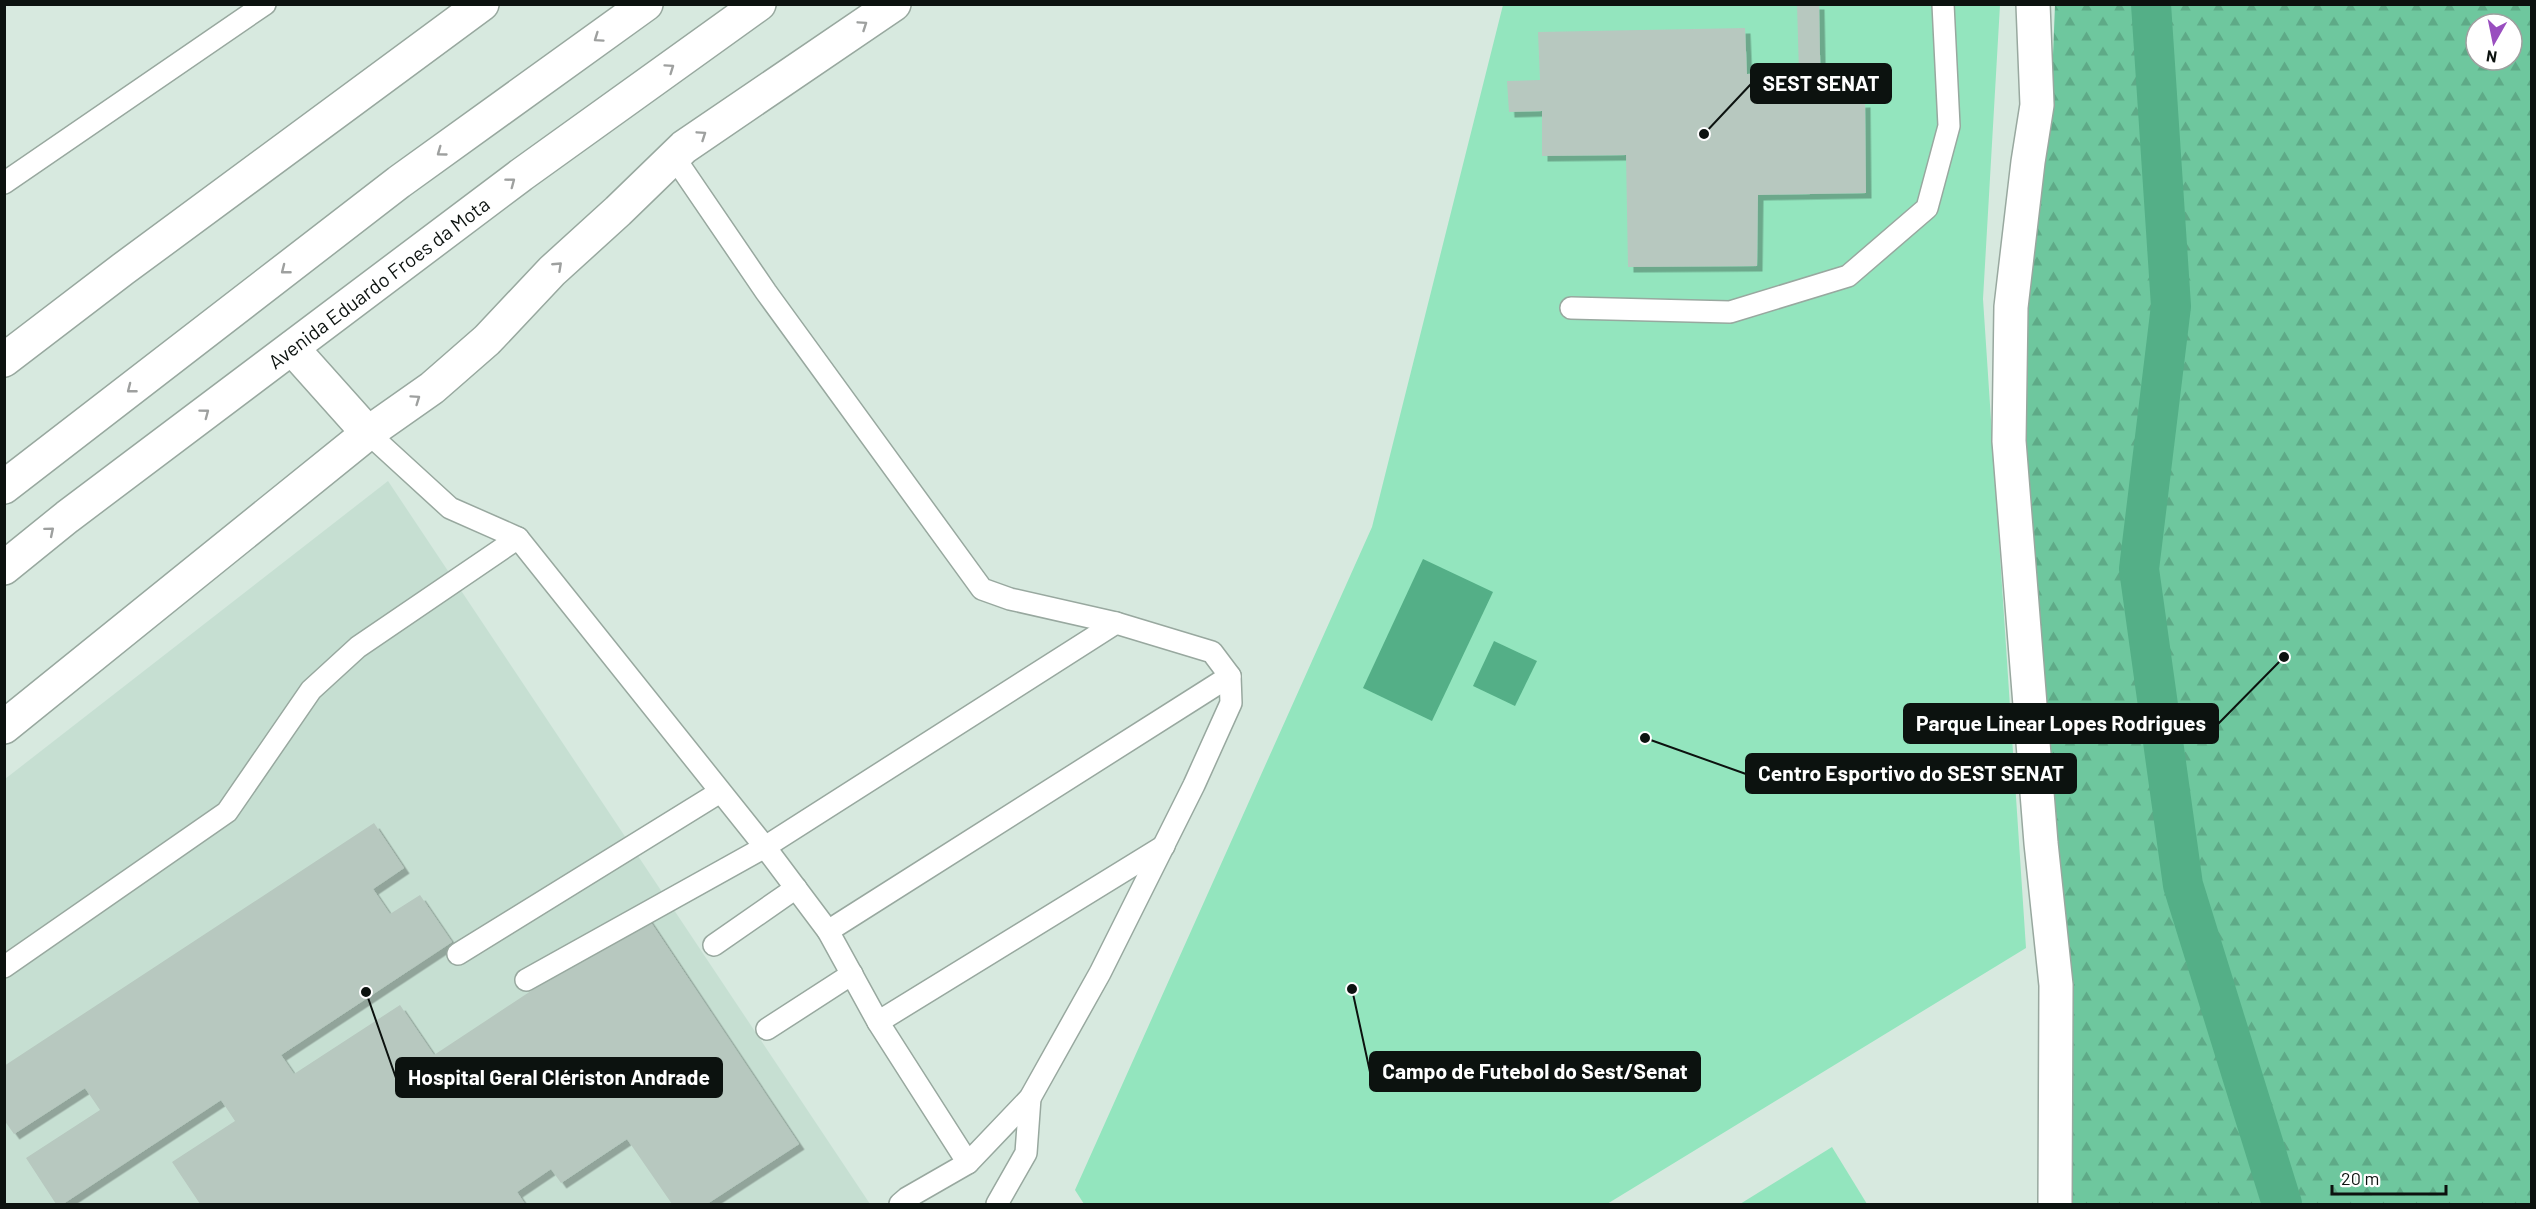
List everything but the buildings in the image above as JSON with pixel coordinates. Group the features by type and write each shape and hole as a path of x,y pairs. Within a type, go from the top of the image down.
{"main road":[{"path":"4,360 123,269 482,4"},
{"path":"4,487 399,182 646,4"},
{"name":"Avenida Eduardo Froes da Mota","path":"4,568 67,517 521,175 759,4"},
{"path":"4,726 369,433 432,388 487,340 552,271 684,147 894,4"},
{"path":"2033,4 2037,105 2028,162 2012,307 2008,441 2040,831 2056,986 2055,1204"},
{"path":"292,348 369,433"}],"lane":[{"path":"4,183 264,4"},
{"path":"1570,308 1730,312 1848,276 1927,208 1949,126 1943,4"},
{"path":"674,157 766,292 982,589 1010,599 1116,623 1212,652 1230,676 1231,703 1165,846 1100,974 1030,1098 968,1163 900,1204"},
{"path":"369,433 450,508 518,538 765,847 828,931 878,1022 968,1163"},
{"path":"4,967 227,812 311,690 358,647 518,538"},
{"path":"526,980 765,847 1116,623"},
{"path":"828,931 1230,676"},
{"path":"458,954 720,792"},
{"path":"878,1022 1165,846"},
{"path":"714,945 796,888"},
{"path":"767,1029 852,974"},
{"path":"997,1204 1026,1152 1030,1098"}],"shaded area":[{"path":"1503,5 2000,5 1983,299 2026,948 1607,1204 1084,1204 1075,1190 1372,527"},
{"path":"388,481 870,1204 5,1204 5,779"},
{"path":"1423,559 1493,592 1432,721 1363,688"},
{"path":"1494,641 1537,661 1515,706 1473,686"},
{"path":"1832,1147 1867,1204 1740,1204"}],"green space":[{"path":"2055,5 2531,5 2531,1204 2053,1204 2013,426 2052,80"}],"waterway":[{"path":"2151,4 2171,306 2139,569 2183,885 2282,1204"}],"place":[{"name":"SEST SENAT","path":"1704,134"},
{"name":"Parque Linear Lopes Rodrigues","path":"2284,657"},
{"name":"Centro Esportivo do SEST SENAT","path":"1645,738"},
{"name":"Campo de Futebol do Sest/Senat","path":"1352,989"},
{"name":"Hospital Geral Clériston Andrade","path":"366,992"}]}
